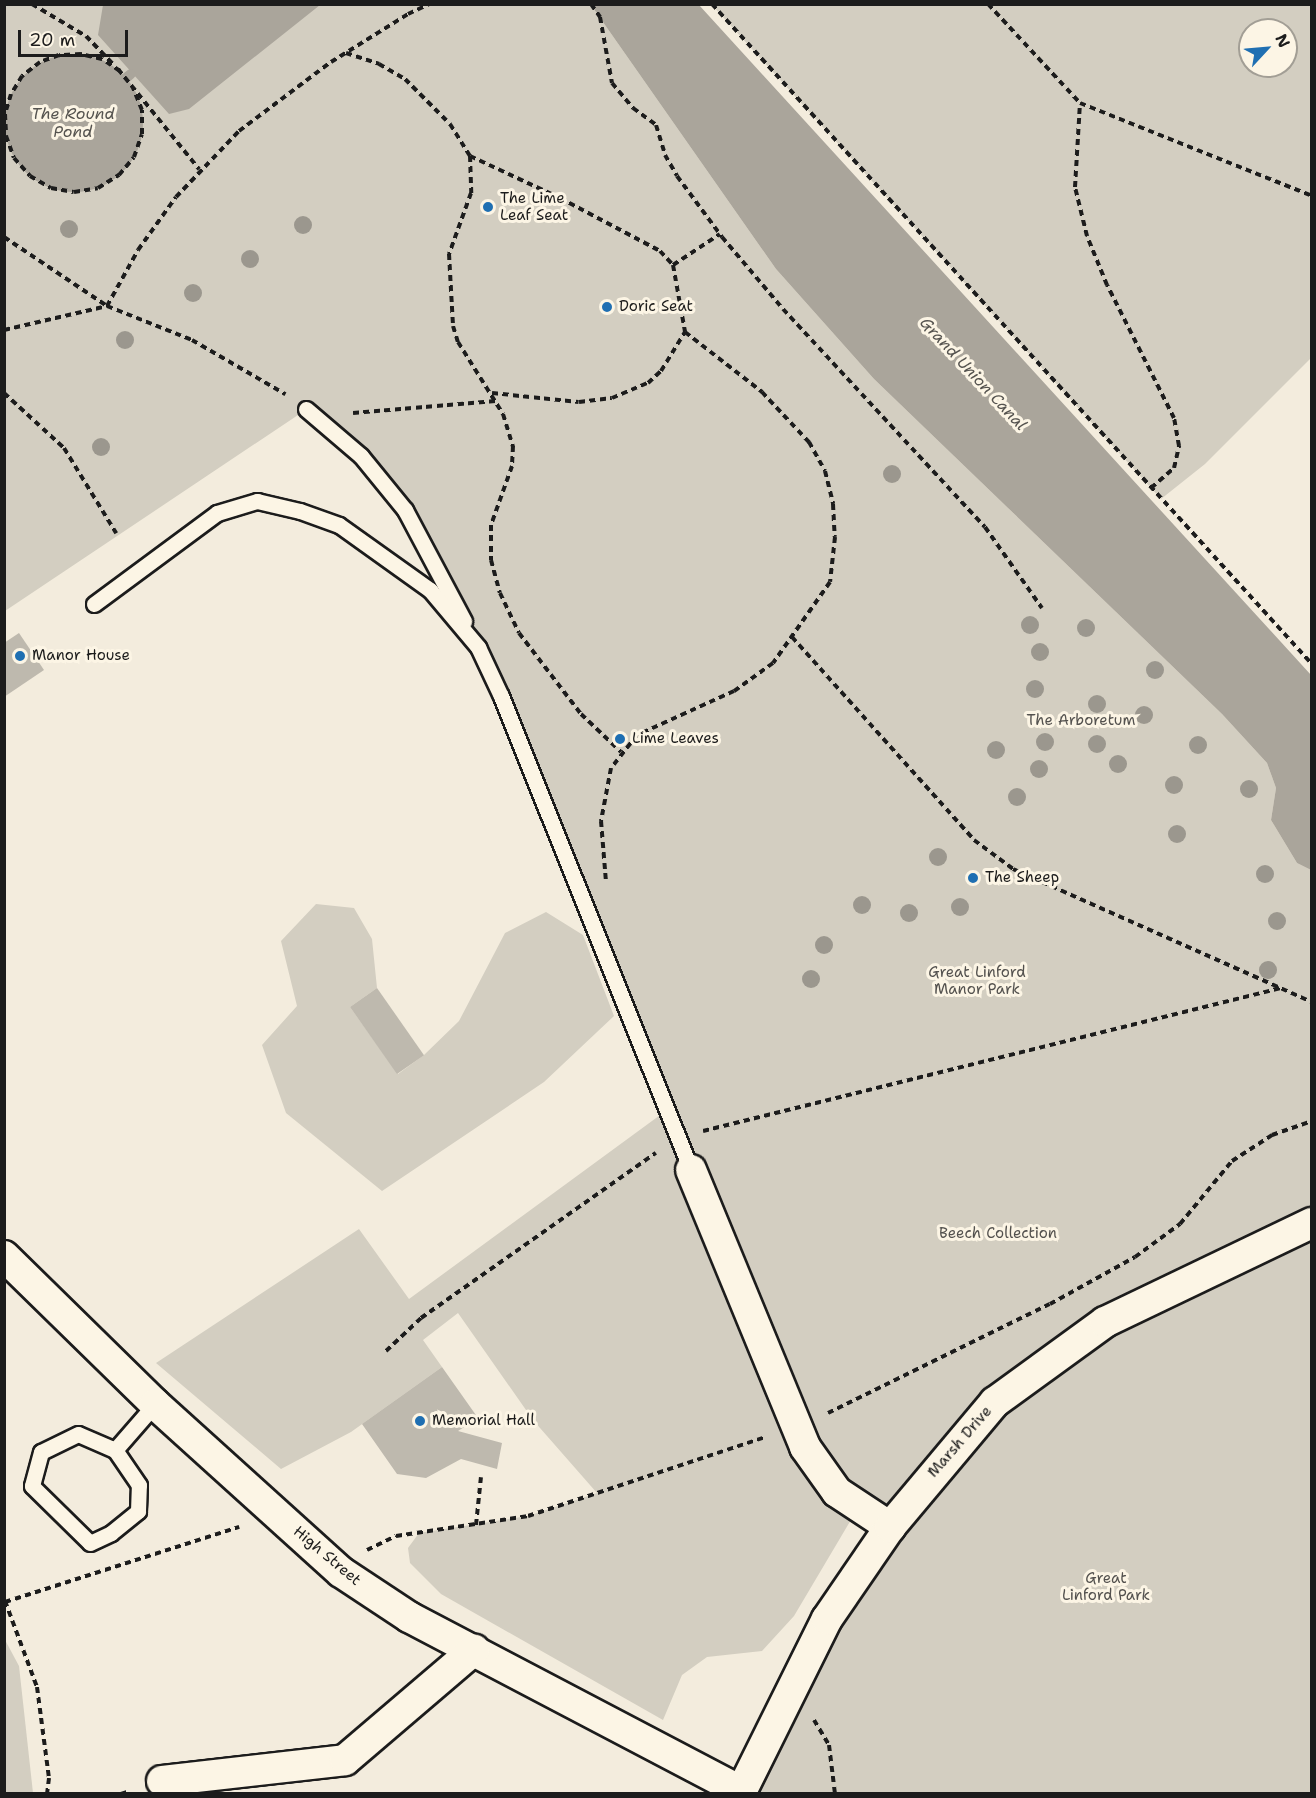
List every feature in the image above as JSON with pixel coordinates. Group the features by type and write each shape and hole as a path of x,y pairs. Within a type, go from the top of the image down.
{"street":[{"path":"691,1170 805,1447 837,1492 890,1527"},
{"name":"Marsh Drive","path":"740,1792 827,1618 890,1527 995,1402 1105,1322 1311,1223"},
{"name":"High Street","path":"4,1256 154,1404 341,1572 409,1617 740,1792"},
{"path":"162,1780 345,1760 474,1650"}],"lane":[{"path":"310,413 361,456 405,510 478,647 575,875 691,1170"},
{"path":"94,604 217,513 257,501 300,510 339,525 382,553 430,590 478,647"},
{"path":"115,1450 154,1404"},
{"path":"78,1434 115,1450 139,1485 138,1511 111,1533 90,1543 32,1486 41,1452 78,1434"}],"path":[{"path":"32,4 86,36 120,71 199,169"},
{"path":"4,330 107,306 138,250 199,169 273,103 346,53 429,4"},
{"path":"591,4 600,17 612,82 633,108 656,125 671,165 720,234 985,527 1042,608"},
{"path":"711,4 1311,664"},
{"path":"988,4 1080,103 1311,196"},
{"path":"346,53 379,64 428,99 470,156 622,229 660,251 673,265 685,332 772,401 814,448 825,471 835,518 834,561 830,582 773,663 750,681 651,727 621,752 606,781 601,821 606,890"},
{"path":"120,71 102,59 70,54 40,62 22,76 11,94 5,114 6,136 14,158 30,176 51,188 74,192 98,188 119,175 134,157 142,134 142,110 134,88"},
{"path":"1080,103 1075,187 1088,236 1107,285 1174,418 1179,446 1174,468 1151,488"},
{"path":"470,156 471,193 449,254 451,311 458,342 495,400 513,446 512,466 491,525 491,560 500,593 519,633 552,680 621,752"},
{"path":"673,265 720,234"},
{"path":"4,237 107,306 192,340 264,379 310,413 495,400"},
{"path":"491,393 579,402 612,398 648,383 661,371 685,332"},
{"path":"4,393 64,448 116,533"},
{"path":"792,637 974,840 1013,869 1311,1002"},
{"path":"386,1351 421,1318 679,1137 1281,988"},
{"path":"341,1572 372,1546 396,1536 476,1526 528,1516 796,1426 948,1355 1135,1257 1180,1224 1232,1161 1272,1134 1311,1121"},
{"path":"476,1526 481,1477"},
{"path":"47,1794 49,1778 37,1687 5,1601 277,1515"},
{"path":"787,1695 812,1717 829,1745 835,1794"}],"green space":[{"name":"Great Linford Manor Park","path":"5,5 591,5 776,269 874,379 1222,714 1267,763 1276,788 1271,820 1297,863 1311,870 1311,1793 742,1793 890,1527 858,1508 794,1616 762,1651 707,1657 682,1675 663,1720 441,1594 410,1563 408,1548 419,1533 528,1516 597,1493 533,1420 458,1313 423,1340 442,1367 351,1432 281,1469 156,1363 359,1229 409,1299 667,1110 478,647 405,510 307,409 5,611"},
{"path":"712,5 1311,5 1311,358 1205,464 1161,499"},
{"path":"316,904 354,908 372,939 377,988 350,1007 398,1074 424,1055 459,1021 505,933 546,912 583,935 614,1016 544,1082 382,1191 286,1113 262,1045 297,1006 281,941"},
{"path":"4,1638 19,1666 33,1793 5,1793"}],"water":[{"path":"103,4 320,5 189,109 169,114 98,35"},
{"name":"Grand Union Canal","path":"591,5 699,5 1311,675 1311,870 1297,863 1271,820 1276,788 1267,763 1222,714 874,379 776,269"},
{"name":"The Round Pond","path":"74,54 100,60 123,74 137,97 143,123 137,149 123,172 100,186 74,192 48,186 25,172 11,149 5,123 11,97 25,74 48,60"}],"building":[{"name":"Manor House","path":"19,633 44,670 4,697 4,643"},
{"path":"377,988 424,1055 397,1074 350,1007"},
{"name":"Memorial Hall","path":"442,1367 478,1418 458,1431 502,1443 497,1469 461,1459 426,1478 397,1474 362,1424"}],"waterway":[{"path":"126,78 131,74"}],"place":[{"name":"The Lime Leaf Seat","path":"488,207"},
{"name":"Doric Seat","path":"607,307"},
{"name":"Manor House","path":"20,656"},
{"name":"Lime Leaves","path":"620,739"},
{"name":"The Sheep","path":"973,878"},
{"name":"Memorial Hall","path":"420,1421"}],"park label":[{"name":"The Arboretum","path":"1081,721"},
{"name":"Beech Collection","path":"998,1234"},
{"name":"Great Linford Park","path":"1106,1586"}]}
